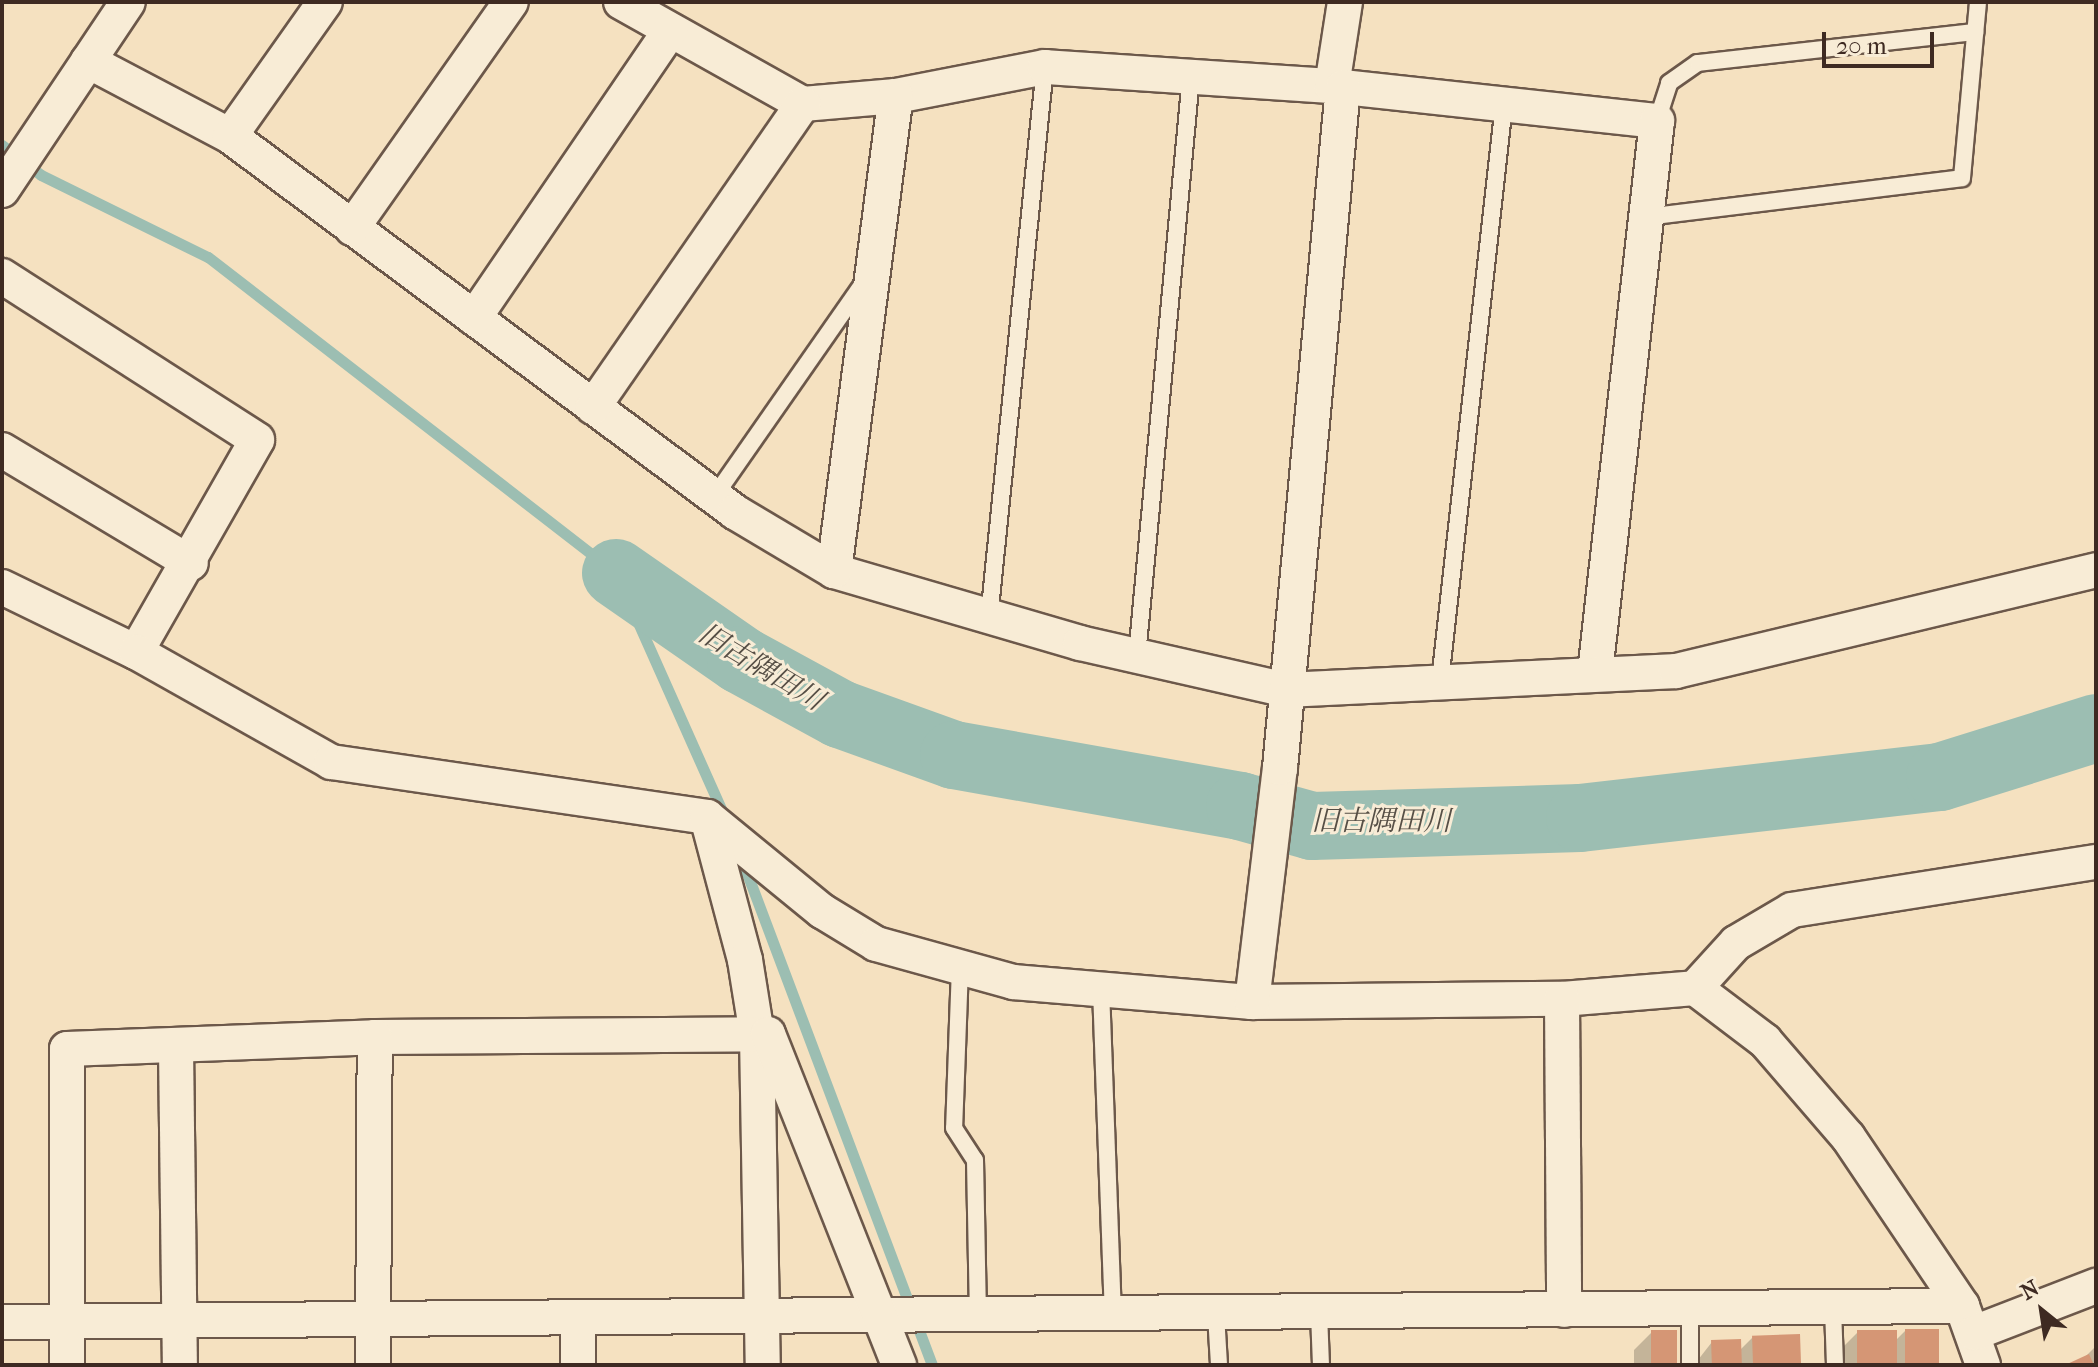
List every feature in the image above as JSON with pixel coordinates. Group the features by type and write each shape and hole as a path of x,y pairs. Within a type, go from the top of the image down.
{"street":[{"path":"230,136 325,2"},
{"path":"352,228 511,2"},
{"path":"621,2 803,104 896,96 1045,67 1338,86 1657,121 1595,673"},
{"path":"1252,1002 1264,868 1280,768 1345,2"},
{"path":"2,190 88,61 116,6"},
{"path":"474,318 670,31"},
{"path":"88,61 230,136 714,497 834,571 989,618 1137,656 1287,690 1676,671 2096,570"},
{"path":"834,571 896,96"},
{"path":"593,407 803,104"},
{"path":"2,276 257,440 191,563 136,652"},
{"path":"2,450 191,563"},
{"path":"2,587 136,652 331,762 707,817 822,911 876,944 1013,982 1252,1002 1562,999 1695,988 1765,1041 1848,1137 1968,1319 1983,1365"},
{"path":"707,817 745,960 757,1035 763,1365"},
{"path":"1695,988 1736,943 1792,910 2096,862"},
{"path":"1562,999 1564,1310"},
{"path":"67,1365 67,1049 375,1037 768,1034 899,1365"},
{"path":"373,1365 375,1037"},
{"path":"176,1047 180,1365"},
{"path":"2,1322 883,1319 978,1315 1833,1308 1968,1319 2096,1286"},
{"path":"578,1320 578,1365"}],"lane":[{"path":"1646,217 1962,178 1978,2"},
{"path":"1657,121 1669,83 1698,63 1975,32"},
{"path":"989,618 1045,67"},
{"path":"1137,656 1191,77"},
{"path":"1440,681 1504,104"},
{"path":"714,497 876,265"},
{"path":"960,967 954,1128 975,1160 978,1315"},
{"path":"1101,989 1113,1315"},
{"path":"1833,1308 1835,1365"},
{"path":"1690,1309 1690,1365"},
{"path":"1319,1313 1321,1365"},
{"path":"1216,1314 1219,1365"}],"building":[{"path":"1905,1329 1939,1329 1939,1365 1905,1365"},
{"path":"1651,1330 1677,1330 1677,1365 1651,1365"},
{"path":"1857,1330 1897,1330 1897,1365 1857,1365"},
{"path":"1800,1334 1801,1365 1753,1365 1752,1336"},
{"path":"1741,1339 1742,1365 1712,1365 1711,1340"},
{"path":"2089,1354 2094,1365 2065,1365"}],"waterway":[{"path":"2,145 41,175 208,257 616,573 725,818"},
{"name":"旧古隅田川","path":"616,573 741,660 840,714 954,755 1240,806 1312,826 1580,818 1940,777 2096,728"},
{"path":"742,860 932,1365"}]}
